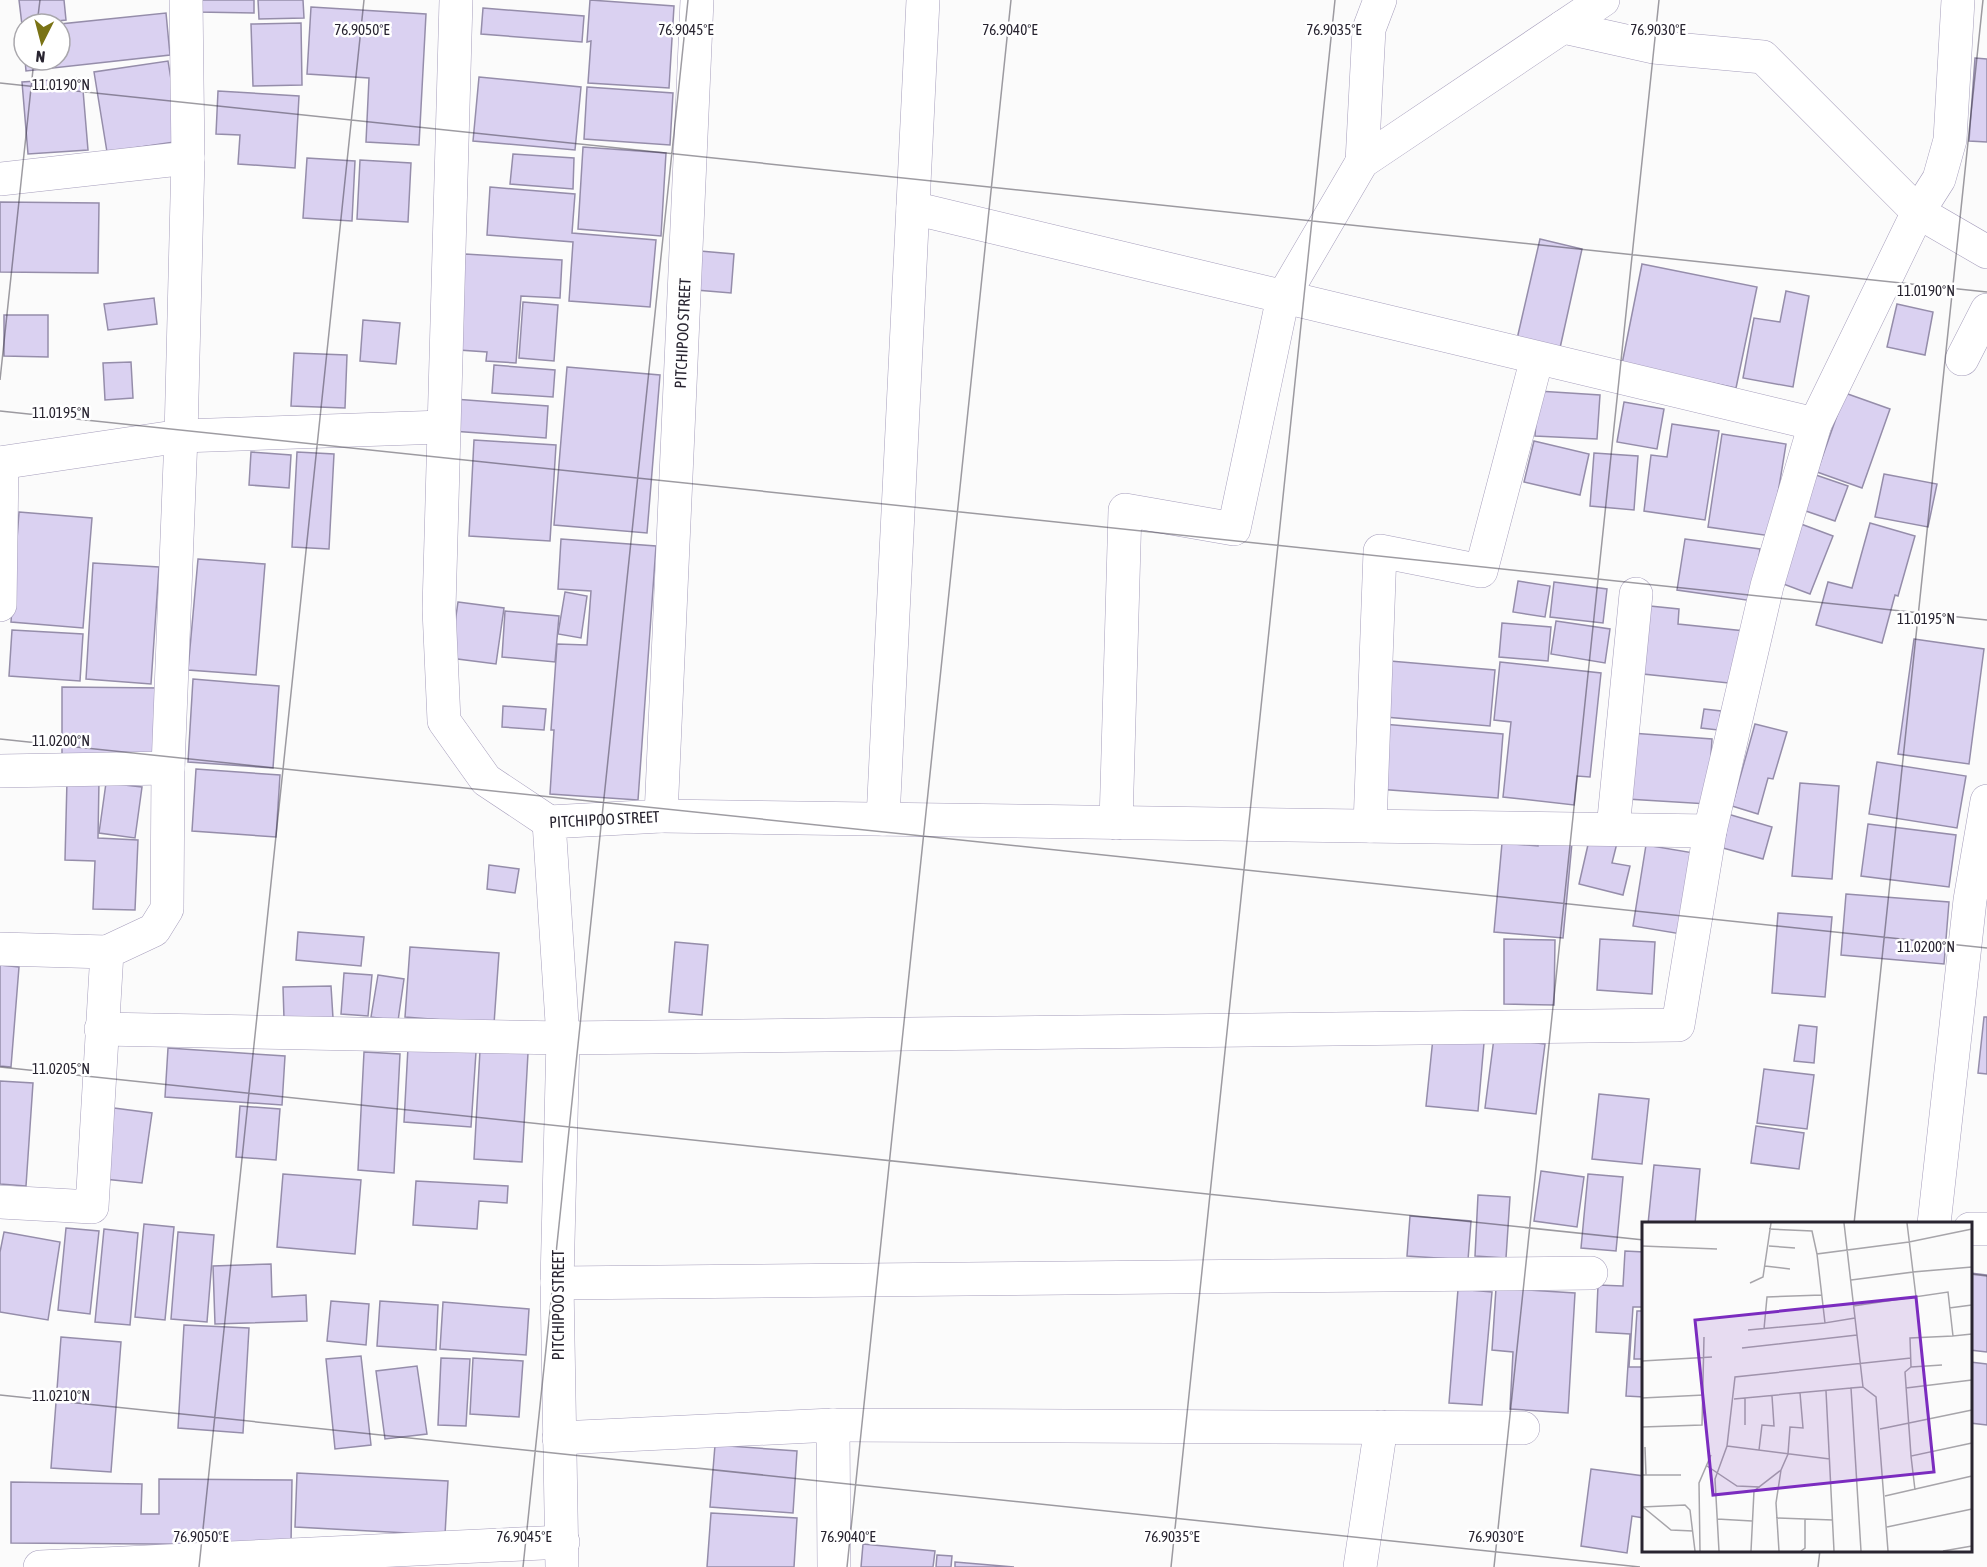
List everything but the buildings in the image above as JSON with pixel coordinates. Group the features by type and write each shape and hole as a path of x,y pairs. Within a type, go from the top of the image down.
{"street":[{"path":"0,949 107,952 154,930 167,909 168,768 181,436 188,158 186,0"},
{"path":"456,0 439,609 444,721 486,780 549,822"},
{"name":"PITCHIPOO STREET","path":"563,1555 557,1283 563,1038 549,822 661,816 697,0"},
{"path":"883,819 923,0"},
{"path":"1362,162 1369,29 1380,0"},
{"path":"1116,823 1125,510 1234,529 1283,297 1362,162 1603,0"},
{"path":"102,1029 563,1038 1678,1025 1710,831 1767,586 1815,424 1918,212 1939,179 1950,140 1958,0"},
{"path":"1563,27 1653,47 1763,57 1918,212 1987,252"},
{"path":"0,179 188,158"},
{"path":"913,208 1815,424"},
{"path":"1962,358 1987,310"},
{"path":"1370,826 1380,551 1481,571 1537,358"},
{"path":"0,605 1,463 181,436 443,427"},
{"path":"1613,829 1635,594"},
{"path":"0,771 168,768"},
{"path":"1934,1222 1978,900 1987,801"},
{"path":"661,816 1710,831"},
{"path":"0,1202 92,1207 107,952"},
{"path":"557,1283 1591,1274"},
{"path":"833,1425 834,1567"},
{"path":"559,1438 833,1425 1523,1428"},
{"path":"1360,1567 1381,1427"},
{"path":"40,1567 563,1555"}]}
